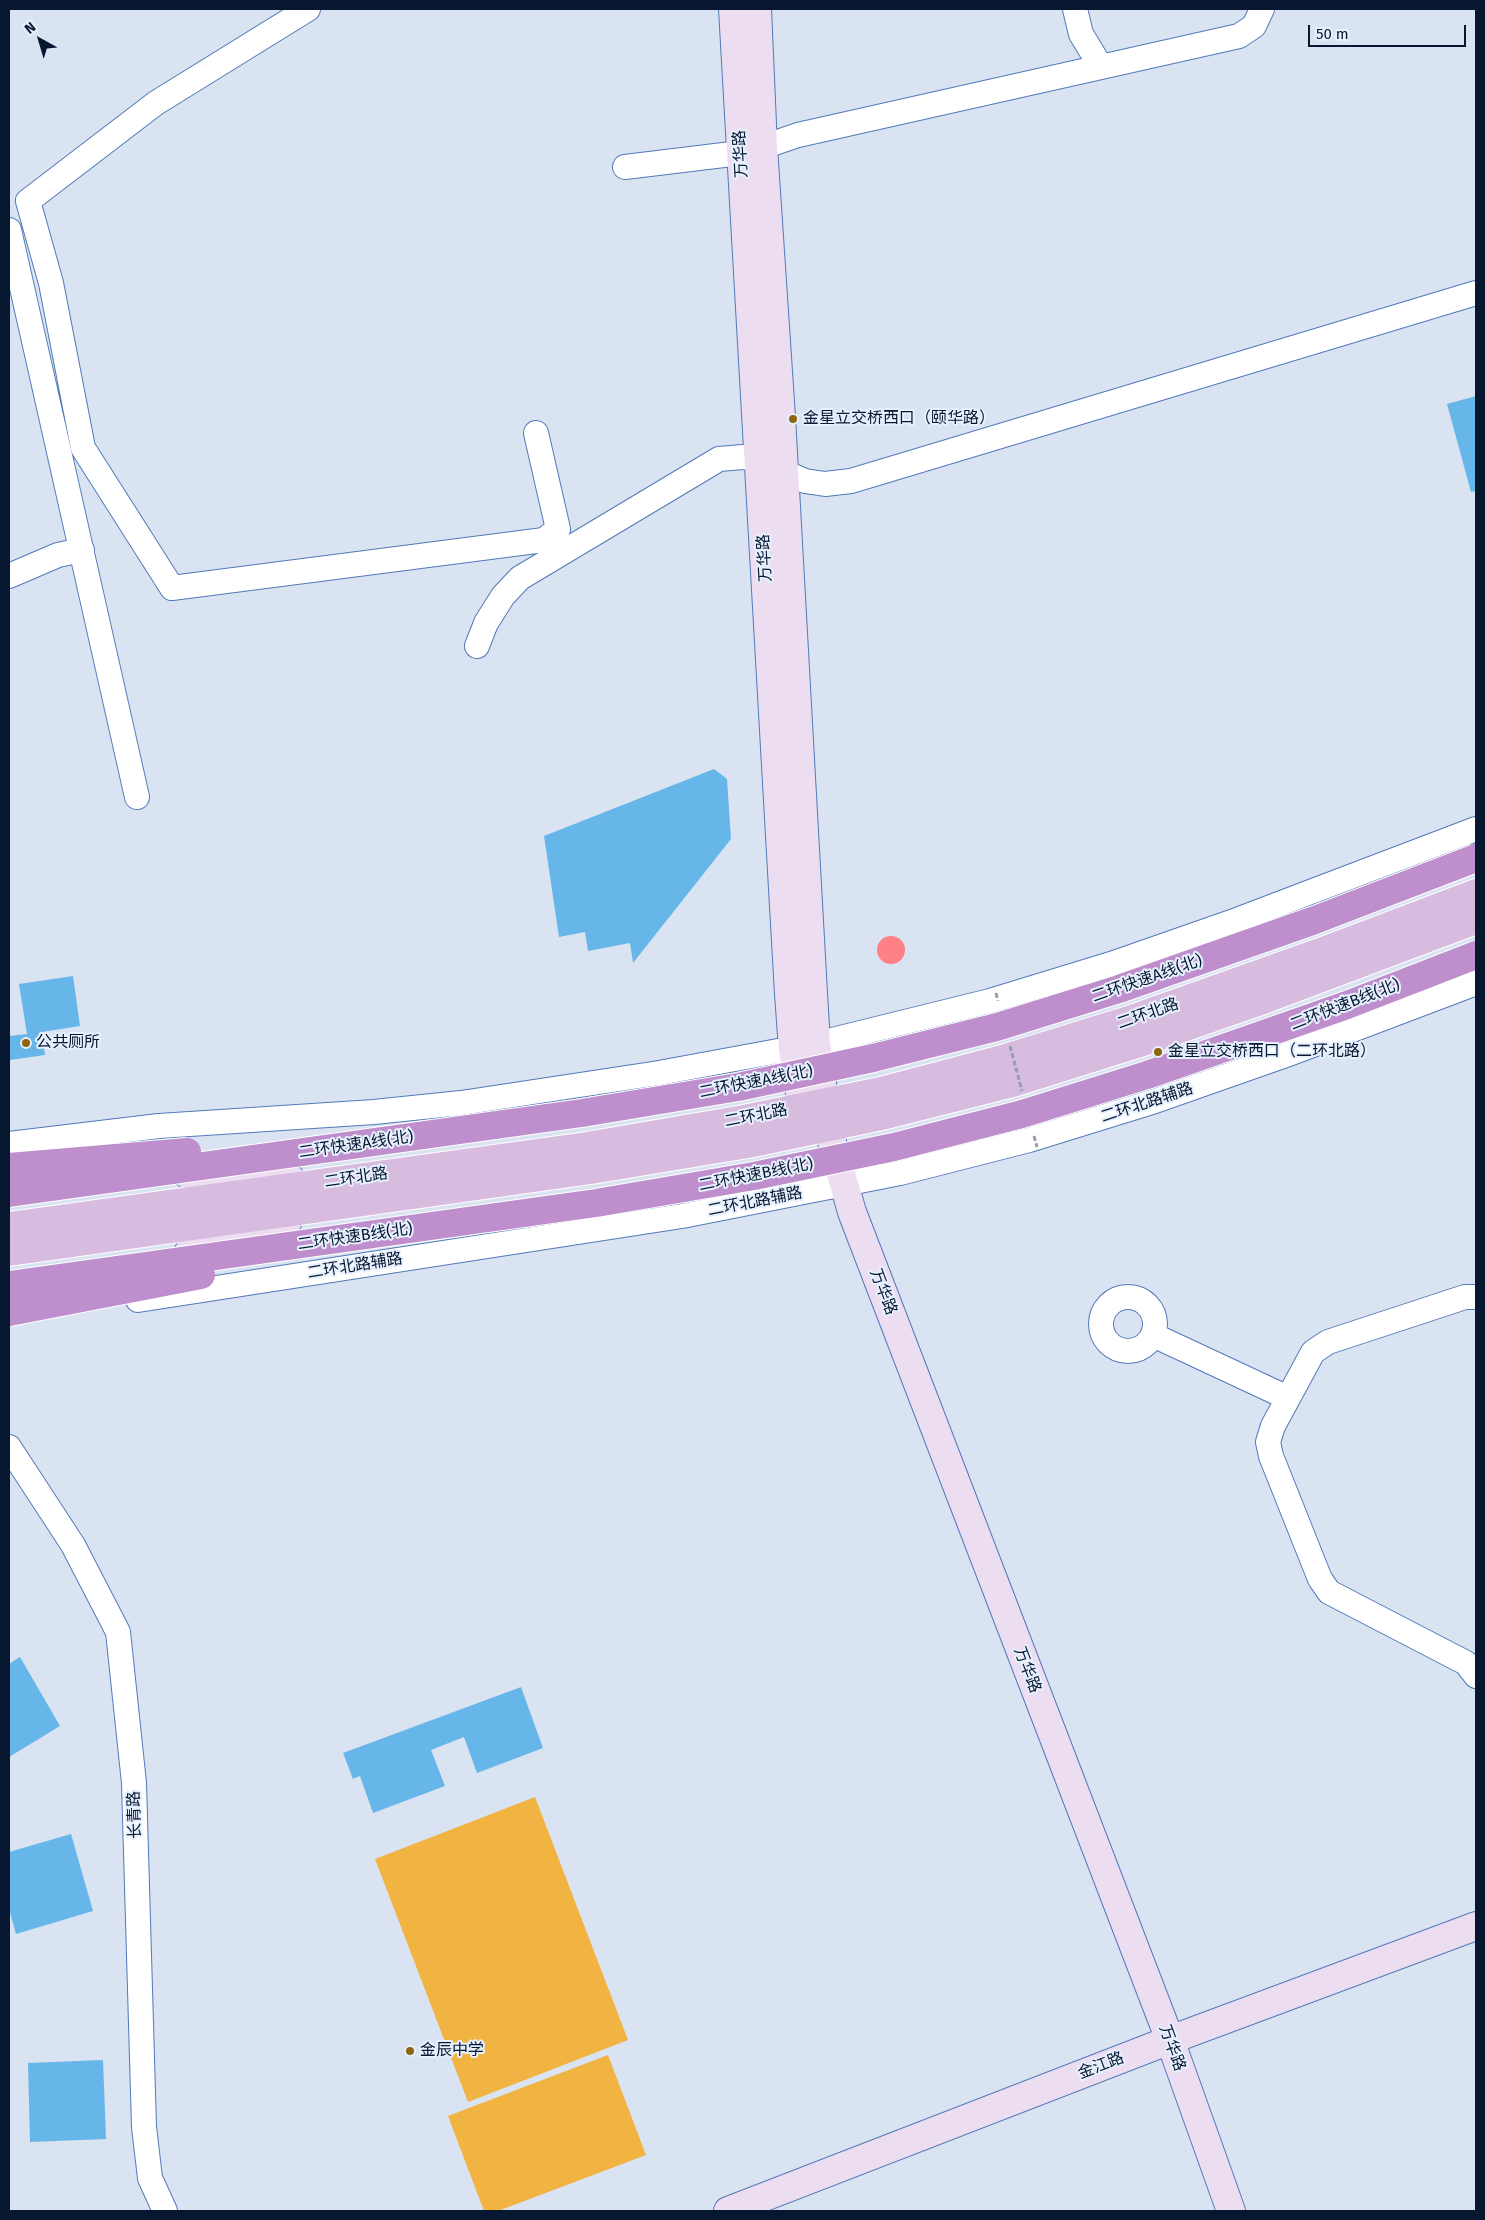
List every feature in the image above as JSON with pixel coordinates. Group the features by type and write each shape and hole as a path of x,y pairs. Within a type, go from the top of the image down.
{"highway":[{"name":"二环快速A线(北)","path":"9,1193 398,1139 691,1095 808,1073 936,1043 1058,1008 1181,968 1476,858"},
{"name":"二环快速B线(北)","path":"9,1285 410,1229 697,1186 826,1162 959,1131 1084,1096 1211,1054 1476,955"},
{"path":"9,1167 178,1152 398,1139"},
{"path":"9,1312 172,1281 410,1229"}],"main road":[{"name":"二环北路","path":"9,1226 187,1214 404,1184 664,1159 1129,1020 1326,950 1476,893"},
{"name":"二环北路","path":"818,1113 1013,1083 1110,1053 1275,996 1476,920"},
{"name":"二环北路","path":"9,1252 187,1214"}],"street":[{"path":"308,9 156,103 28,201 51,283 83,448 172,588 544,540 558,529 536,433"},
{"name":"万华路","path":"734,9 752,150 784,472 805,1046"},
{"name":"万华路","path":"757,9 752,150 760,460 805,1046 818,1113 843,1185 1170,2040 1231,2211"},
{"path":"1075,9 1081,34 1101,67"},
{"path":"625,167 752,150 798,135 1240,36 1254,26 1262,9"},
{"path":"9,230 137,797"},
{"path":"478,646 486,623 503,596 520,578 719,459 743,456 760,460 805,481 825,484 851,481 1476,293"},
{"path":"9,576 58,556 82,550"},
{"path":"9,1144 159,1126 364,1112 461,1103 650,1075 805,1046 964,1008 1111,964 1246,917 1476,829"},
{"name":"二环北路辅路","path":"9,1322 162,1296 682,1216 843,1185 965,1157 1092,1121 1286,1055 1476,983"},
{"path":"9,1158 244,1178 320,1178 404,1184"},
{"path":"9,1322 246,1233 323,1212 404,1184"},
{"path":"1476,1297 1465,1297 1328,1342 1313,1352 1273,1426 1268,1442 1271,1456 1320,1580 1329,1592 1466,1662 1476,1676"},
{"path":"1153,1335 1288,1398"},
{"name":"长青路","path":"9,1447 73,1545 118,1632 134,1783 144,2127 150,2178 165,2211"},
{"name":"金江路","path":"728,2211 1170,2040 1476,1926"}],"path":[{"path":"996,993 999,1003"},
{"path":"1009,1041 1024,1099"},
{"path":"1032,1128 1037,1147"}],"shaded area":[{"path":"891,936 901,940 905,950 901,960 891,964 881,960 877,950 881,940"},
{"path":"535,1797 628,2040 468,2102 375,1859"},
{"path":"608,2055 646,2155 498,2211 484,2211 448,2116"}],"building":[{"path":"1476,396 1476,491 1471,492 1447,404"},
{"path":"714,769 727,779 731,839 633,963 630,943 588,951 585,932 559,937 544,836"},
{"path":"73,976 80,1026 42,1032 45,1055 10,1060 9,1036 27,1034 19,984"},
{"path":"20,1657 60,1726 9,1757 9,1664"},
{"path":"521,1687 543,1748 477,1773 464,1737 431,1750 445,1786 373,1813 360,1776 353,1779 343,1753"},
{"path":"71,1834 93,1911 16,1934 9,1909 9,1852"},
{"path":"103,2060 106,2139 30,2142 28,2063"}],"place":[{"name":"金星立交桥西口（颐华路）","path":"793,419"},
{"name":"公共厕所","path":"26,1043"},
{"name":"金星立交桥西口（二环北路）","path":"1158,1052"},
{"name":"金辰中学","path":"410,2051"}]}
